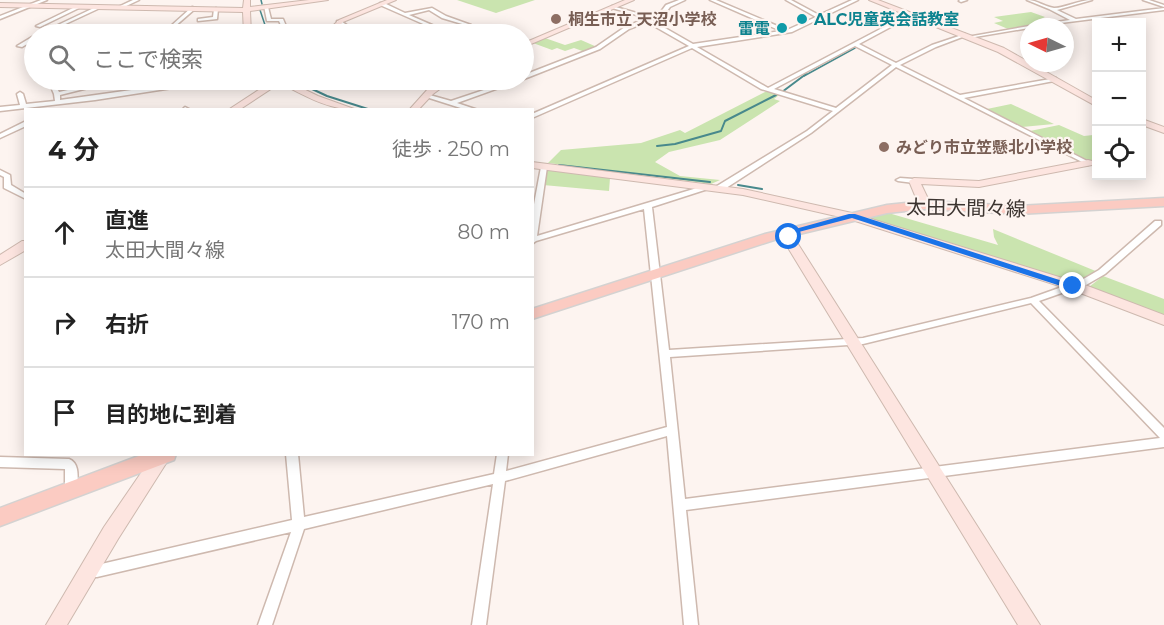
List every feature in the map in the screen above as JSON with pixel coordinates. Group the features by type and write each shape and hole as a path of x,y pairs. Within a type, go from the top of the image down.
{"main road":[{"name":"太田大間々線","path":"534,313 785,233 897,207 925,205 1008,210 1164,202"},
{"path":"0,517 162,456"}],"street":[{"path":"0,18 45,0"},
{"path":"120,7 136,0"},
{"path":"246,24 247,0"},
{"path":"0,5 248,9 284,2 325,0"},
{"path":"339,22 393,0"},
{"path":"534,41 631,0"},
{"path":"534,73 598,48 627,28 664,12 668,6 683,0"},
{"path":"712,0 785,31"},
{"path":"788,0 819,17"},
{"path":"534,115 693,46 785,31 856,0"},
{"path":"872,0 1008,53 1092,101"},
{"path":"1029,0 1054,9 1076,21"},
{"path":"1054,9 1090,0"},
{"path":"1145,0 1164,7"},
{"path":"382,4 424,24"},
{"path":"42,24 79,7"},
{"path":"63,24 100,7"},
{"path":"266,7 269,20 281,20 283,24"},
{"path":"614,7 649,19 768,90 836,110"},
{"path":"534,240 715,188 805,135 896,65 934,46 966,36 1164,7"},
{"path":"176,24 194,8"},
{"path":"201,20 215,18 216,9"},
{"path":"406,14 430,9 463,24"},
{"path":"768,90 911,15"},
{"path":"855,45 1088,163"},
{"path":"960,97 1054,79"},
{"path":"48,108 55,102 57,94 55,90"},
{"path":"57,94 75,90"},
{"path":"0,109 132,90"},
{"path":"235,108 263,90"},
{"path":"299,90 315,98 347,108"},
{"path":"415,108 432,90"},
{"path":"452,103 489,90"},
{"path":"20,94 24,107"},
{"path":"426,96 468,108"},
{"path":"1146,123 1164,130"},
{"path":"1,134 24,124"},
{"path":"900,180 979,184 1088,163"},
{"path":"534,225 538,166 715,188 771,197 852,216 1077,287 1164,320"},
{"path":"0,172 8,176 7,186 24,196"},
{"path":"914,181 925,205"},
{"path":"648,207 665,354 691,625"},
{"path":"665,354 855,343 1033,300 1077,287 1102,272 1158,223"},
{"path":"785,233 1030,625"},
{"path":"0,261 24,245"},
{"path":"1033,300 1164,435"},
{"path":"88,571 97,571 500,478 672,430"},
{"path":"680,505 1164,442"},
{"path":"56,625 88,571 164,456"},
{"path":"265,625 299,525 292,456"},
{"path":"479,625 503,456"},
{"path":"0,462 69,464 71,466 71,491"}],"green space":[{"path":"457,0 535,0 496,13"},
{"path":"1031,12 1045,17 1020,18 1020,27 1008,29 994,23 1003,21 994,17"},
{"path":"545,38 565,45 581,40 597,47 585,52 574,48 565,51 557,48 552,50 534,43"},
{"path":"767,91 779,95 774,99 780,101 720,140 669,152 655,162 680,176 720,180 711,184 548,163 561,150 641,143 680,130 685,133"},
{"path":"1011,104 1054,124 1022,127 987,109"},
{"path":"1059,125 1084,136 1092,135 1092,163 1030,131"},
{"path":"545,171 610,178 609,191 543,185"},
{"path":"885,212 998,245 993,229 1098,272 1088,275 1077,283 1073,282 872,219 871,215"},
{"path":"1103,276 1164,299 1164,316 1089,287"}],"waterway":[{"path":"261,0 262,4"},
{"path":"260,10 265,24"},
{"path":"804,76 855,48"},
{"path":"782,92 806,74"},
{"path":"314,90 365,108"},
{"path":"657,146 675,144 721,131 725,121 776,95"},
{"path":"559,165 710,182"},
{"path":"738,185 762,189"}],"place":[{"name":"桐生市立 天沼小学校","path":"556,19"},
{"name":"ALC児童英会話教室","path":"802,19"},
{"name":"雷電","path":"782,28"},
{"name":"みどり市立笠懸北小学校","path":"884,147"}],"route":[{"path":"789,237 785,233 852,216 1073,286"}]}
